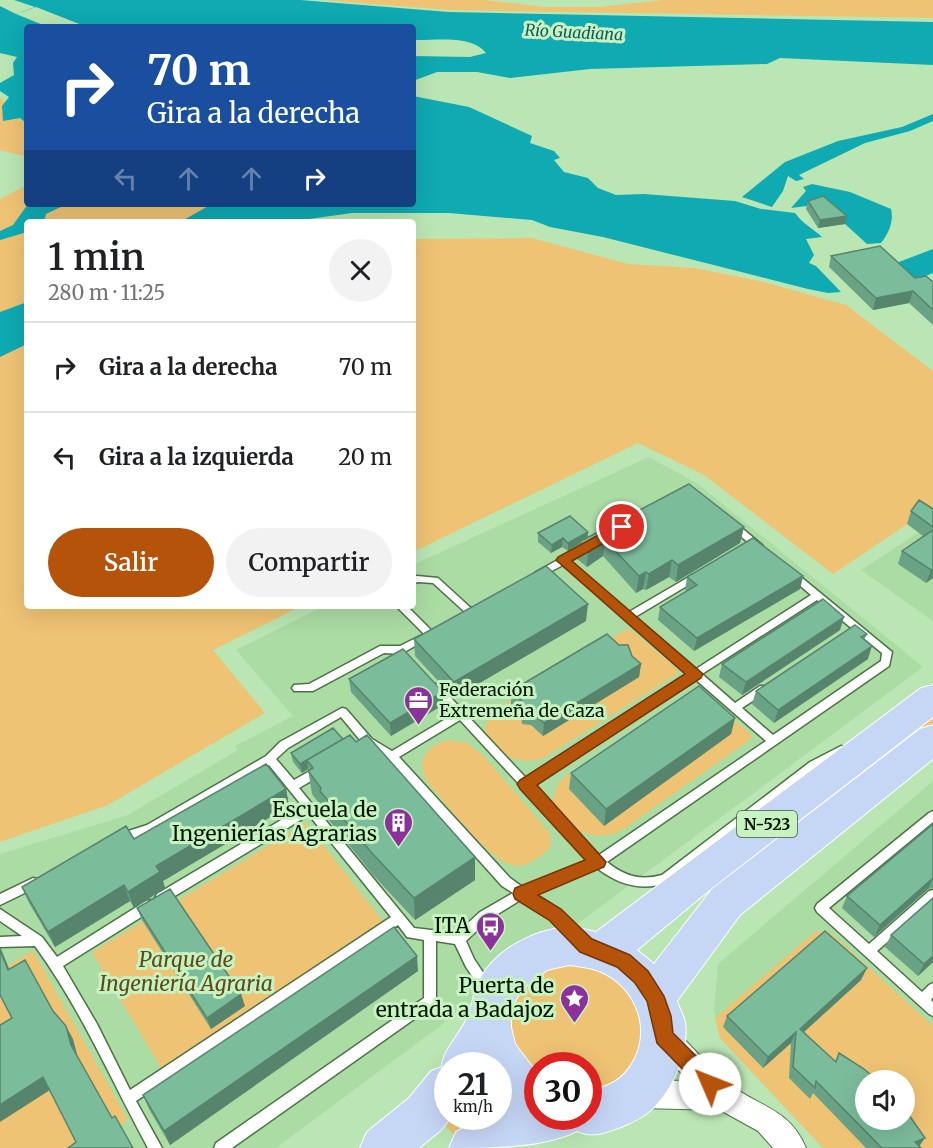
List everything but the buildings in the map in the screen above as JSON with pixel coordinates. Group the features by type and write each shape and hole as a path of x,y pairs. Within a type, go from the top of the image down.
{"highway":[{"name":"N-523","path":"594,948 649,917 698,876 930,714"},
{"name":"N-523","path":"655,996 726,902 930,714"},
{"path":"470,1052 491,1011 503,979 519,962 540,951 562,945 594,948 623,961 641,977 655,996 662,1016 664,1037 661,1058 651,1078 637,1094 618,1106 602,1110"},
{"path":"491,1011 493,1048 504,1072 524,1093"},
{"path":"383,1148 425,1114 434,1103"},
{"path":"472,1148 511,1127 524,1124"}],"street":[{"path":"664,1037 723,1096 768,1121 792,1148"},
{"path":"637,1094 723,1096"}],"lane":[{"path":"726,520 771,557"},
{"path":"743,548 753,542"},
{"path":"532,577 593,543"},
{"path":"563,560 773,741"},
{"path":"459,939 484,916 521,894 598,862 886,663 887,652 851,630 817,595 780,565"},
{"path":"629,616 705,570"},
{"path":"416,579 435,580 470,612"},
{"path":"525,784 817,595"},
{"path":"460,618 480,606"},
{"path":"404,609 430,634"},
{"path":"297,688 310,688 383,649 404,654 440,629"},
{"path":"431,683 598,862 613,875 627,881 651,884 665,879 814,765 930,714"},
{"path":"735,708 772,683"},
{"path":"106,845 127,835 150,829 270,759 284,745 342,712 363,745 392,756 447,814 496,872 521,894 555,915 594,948"},
{"path":"392,756 461,715"},
{"path":"270,759 411,933 459,939"},
{"path":"293,786 330,764"},
{"path":"55,964 311,808"},
{"path":"933,816 821,908 933,1010"},
{"path":"0,900 42,878"},
{"path":"869,951 933,896"},
{"path":"0,914 38,941 55,964 93,1028 155,1148"},
{"path":"128,1099 399,918"},
{"path":"221,1148 430,1001 430,935"},
{"path":"459,939 491,1011"},
{"path":"0,942 38,941"},
{"path":"922,1000 933,989"}],"shaded area":[{"path":"649,457 698,484 923,667 276,1148 0,1148 0,854 128,815 238,750 235,746 293,716 236,650 318,609 416,609 416,564"},
{"path":"933,523 933,621 861,570"},
{"path":"933,781 933,1148 823,1148 720,1038 714,1010 718,964"}],"green space":[{"path":"322,0 484,0 544,7 599,7 663,0 933,0 933,18 449,10"},
{"path":"0,97 24,123 24,156 0,150"},
{"path":"24,187 24,207 266,207 288,219 24,219 24,609 296,609 213,650 265,713 108,805 0,842 0,199"},
{"path":"532,238 628,264 695,268 760,281 846,305 933,371 933,507 833,574 704,475 638,443 416,551 416,239"},
{"path":"625,630 631,630 677,669 677,674 542,759 517,760 496,750 489,742 485,732 487,721 495,710"},
{"path":"695,691 701,692 751,734 751,739 621,831 607,835 593,835 579,831 559,815 554,804 555,792 562,779"},
{"path":"933,714 933,725 732,882 725,875"},
{"path":"448,740 467,743 483,755 550,833 551,844 544,854 518,866 502,861 479,842 428,783 423,768 425,756 434,746"},
{"name":"Parque de Ingeniería Agraria","path":"306,823 383,921 161,1068 92,952"},
{"path":"816,931 830,932 933,1026 933,1148 823,1148 720,1038 715,1018"},
{"name":"Parque de Ingeniería Agraria","path":"33,951 127,1118 121,1128 92,1148 0,1148 0,970"},
{"path":"577,963 615,977 631,996 639,1013 642,1030 641,1047 634,1062 624,1075 608,1085 602,1087 602,1052 524,1052 524,1060 517,1049 512,1035 511,1020 513,1005 519,992 529,979 548,967"},
{"path":"450,1130 463,1130 455,1137"}],"water":[{"name":"Río Guadiana","path":"14,0 300,0 449,12 933,22 933,65 780,58 767,64 590,69 510,78 477,72 437,72 416,80 416,56 470,57 486,53 471,43 462,41 416,40 416,24 24,24 24,121 20,118 3,121 2,106 9,97 0,91 0,83 14,75 13,63 17,57 0,53 0,6 16,14 35,7"},
{"path":"416,97 469,107 532,136 530,143 554,151 560,158 554,160 564,172 588,178 598,188 616,195 644,194 735,201 761,209 795,213 822,237 806,239 814,255 809,263 816,266 841,292 828,293 808,289 603,237 550,227 532,220 449,213 352,213 309,219 185,219 207,207 416,207"},
{"path":"933,114 933,121 910,131 865,143 799,175 804,179 796,181 788,176 783,191 772,207 742,197 785,162 838,141 902,127"},
{"path":"812,184 850,192 891,209 890,227 881,243 867,244 823,204 791,208 806,191 803,187"},
{"path":"26,207 61,207 46,214 45,219 24,219 24,233 0,240 0,231 13,225"},
{"path":"933,249 933,273 909,283 891,265"},
{"path":"24,303 24,345 0,357 0,312"}],"pier":[{"path":"36,7 79,24 41,24 16,14"}],"place":[{"name":"Federación Extremeña de Caza","path":"418,726"},
{"name":"Escuela de Ingenierías Agrarias","path":"398,848"},
{"name":"ITA","path":"491,952"},
{"name":"Puerta de entrada a Badajoz","path":"575,1024"}],"route":[{"path":"622,527 563,560 696,674 525,784 598,862 521,894 555,915 586,946 623,961 641,977 655,996 662,1016 664,1037 710,1084"}]}
